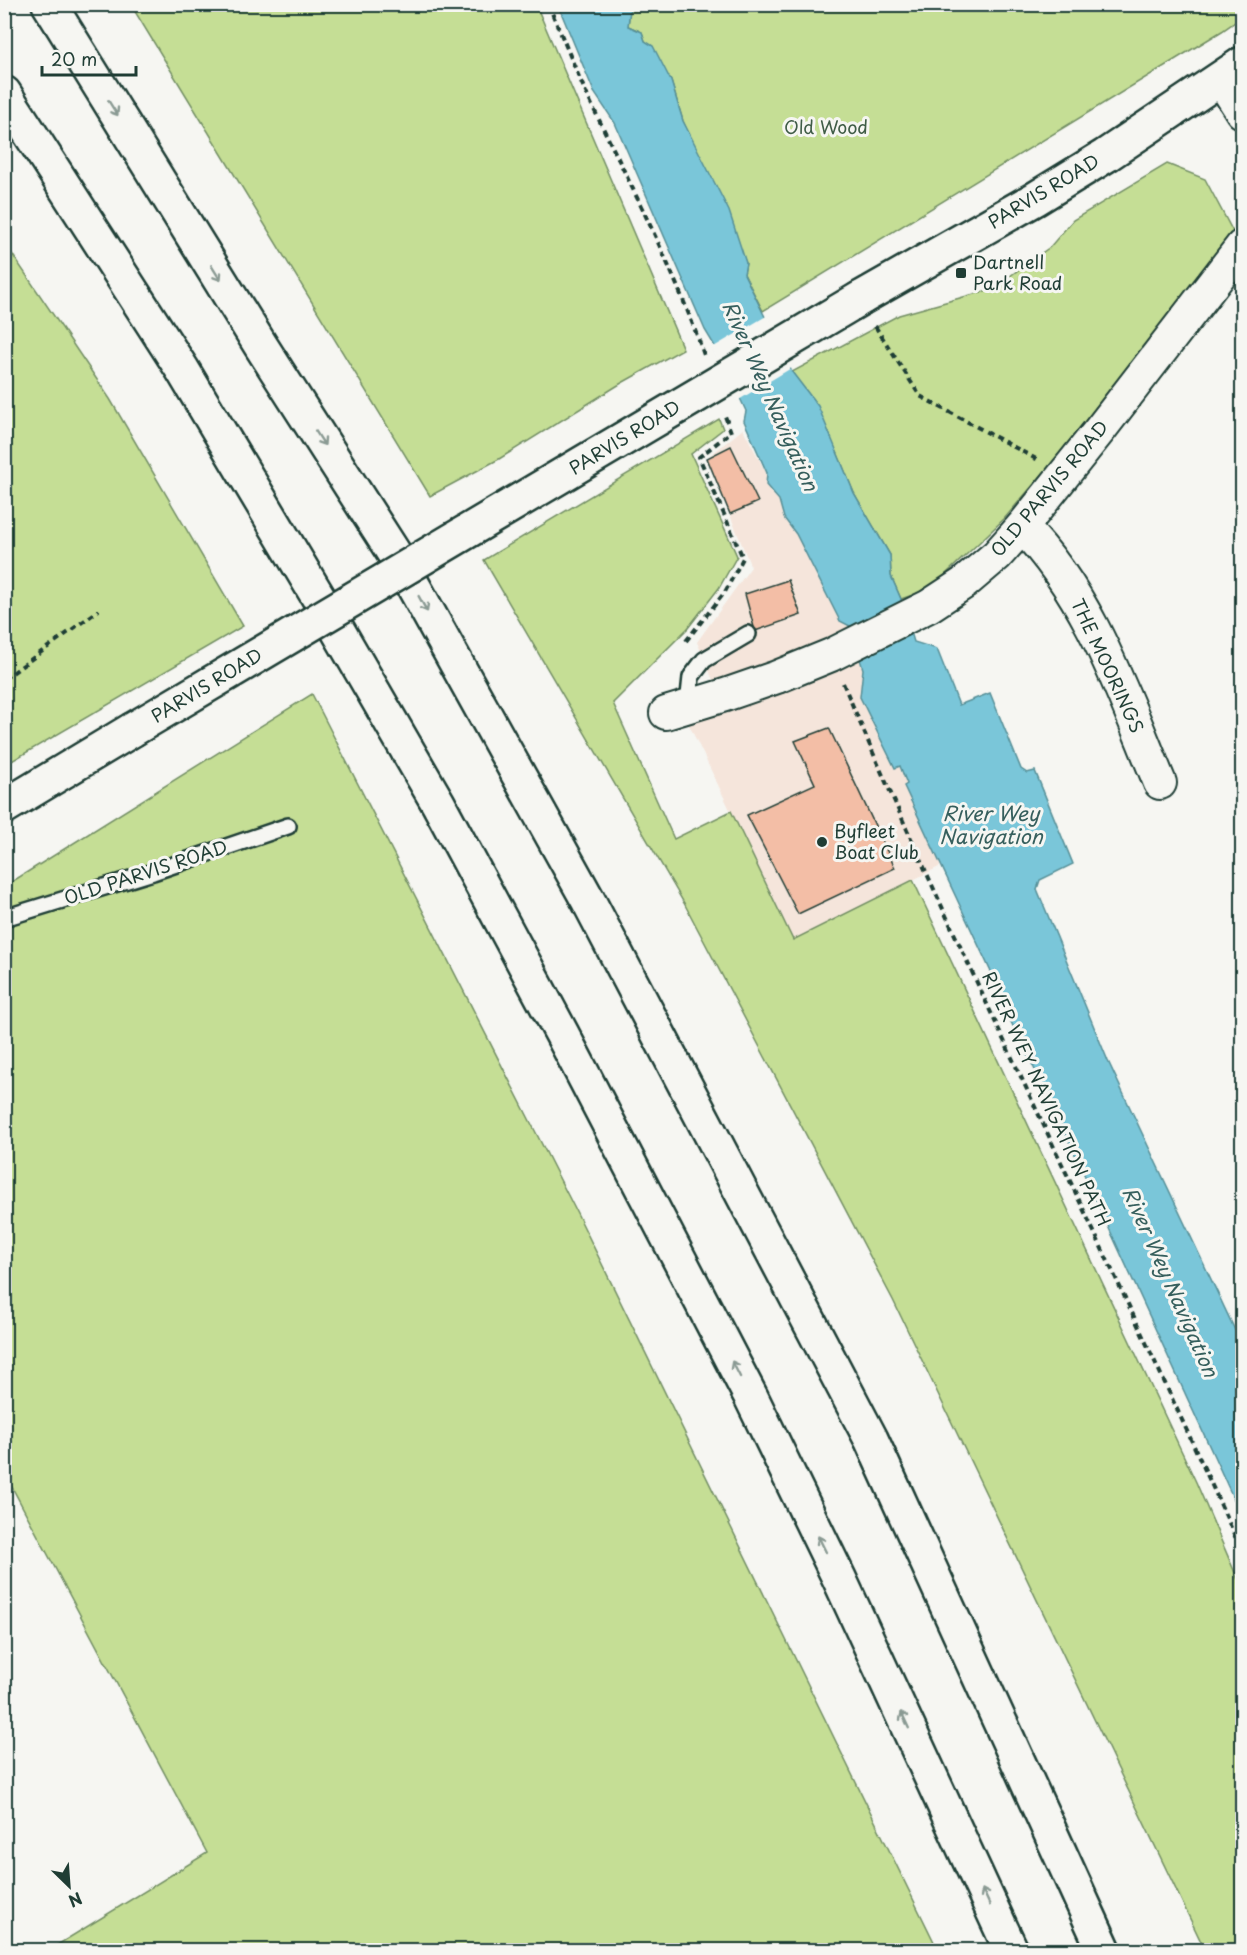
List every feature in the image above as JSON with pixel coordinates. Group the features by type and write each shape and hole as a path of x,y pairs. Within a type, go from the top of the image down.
{"main road":[{"path":"49,4 261,346 404,569 588,900 871,1439 1104,1950"},
{"name":"PARVIS ROAD","path":"4,807 132,730 866,307 1105,156 1232,71"},
{"path":"4,93 182,369 438,802 751,1397 839,1578 1011,1950"}],"street":[{"path":"1232,71 1242,112"},
{"name":"OLD PARVIS ROAD","path":"677,709 735,692 831,655 948,596 964,583 997,555 1022,527 1242,246"},
{"name":"THE MOORINGS","path":"1022,527 1037,542 1066,582 1089,620 1160,783"}],"lane":[{"path":"677,709 691,677 704,660 748,634"},
{"name":"OLD PARVIS ROAD","path":"4,918 153,872 288,826"}],"path":[{"path":"548,4 587,95 630,180 680,293 705,357"},
{"path":"866,307 920,396 1063,474"},
{"path":"681,648 726,592 743,558 699,457 731,432 723,410"},
{"path":"4,679 99,610"},
{"name":"RIVER WEY NAVIGATION PATH","path":"831,655 892,798 1242,1552"}],"shaded area":[{"path":"743,429 767,474 766,485 779,500 784,518 796,534 849,626 863,669 860,697 895,767 899,766 908,784 904,786 941,866 793,940 676,698 713,680 697,642 751,567 707,458"}],"green space":[{"name":"Old Wood","path":"1242,4 1242,17 1222,31 763,311 744,274 746,263 683,121 671,81 645,41 642,32 628,26 630,9 627,5"},
{"path":"131,5 536,5 683,349 620,384 499,459 430,496"},
{"path":"1167,164 1205,179 1233,232 1057,457 1004,519 930,589 901,599 891,576 890,555 854,493 837,452 792,372 899,315 992,289 1050,247 1073,220"},
{"path":"4,242 110,399 243,626 5,765"},
{"path":"719,419 723,429 691,454 737,556 719,588 688,628 613,703 674,839 731,811 793,940 913,880 1196,1482 1242,1589 1242,1950 1205,1950 893,1300 684,903 484,560"},
{"path":"312,694 577,1213 938,1950 49,1950 207,1853 5,1474 5,886"}],"water":[{"name":"River Wey Navigation","path":"558,5 627,5 630,9 628,26 642,32 645,41 653,46 671,81 683,121 729,211 746,263 744,274 792,372 818,406 854,493 890,555 891,576 901,599 914,642 937,649 959,705 990,693 1021,769 1027,773 1035,771 1073,864 1040,880 1037,889 1108,1061 1242,1345 1242,1517 1049,1098 992,984 991,972 904,786 907,784 900,766 895,768 860,697 863,669 850,626 840,621 796,534 784,518 779,500 766,485 767,473 744,421 746,411 719,353 705,330 615,123 594,92"}],"pier":[{"path":"768,315 793,367 737,401 712,348"}],"building":[{"path":"731,446 758,502 730,514 707,458"},
{"path":"788,580 801,615 755,631 745,594"},
{"name":"Byfleet Boat Club","path":"829,728 895,868 798,914 747,815 815,784 795,741"}],"place":[{"name":"Dartnell Park Road","path":"961,273"},
{"name":"Byfleet Boat Club","path":"822,842"}]}
